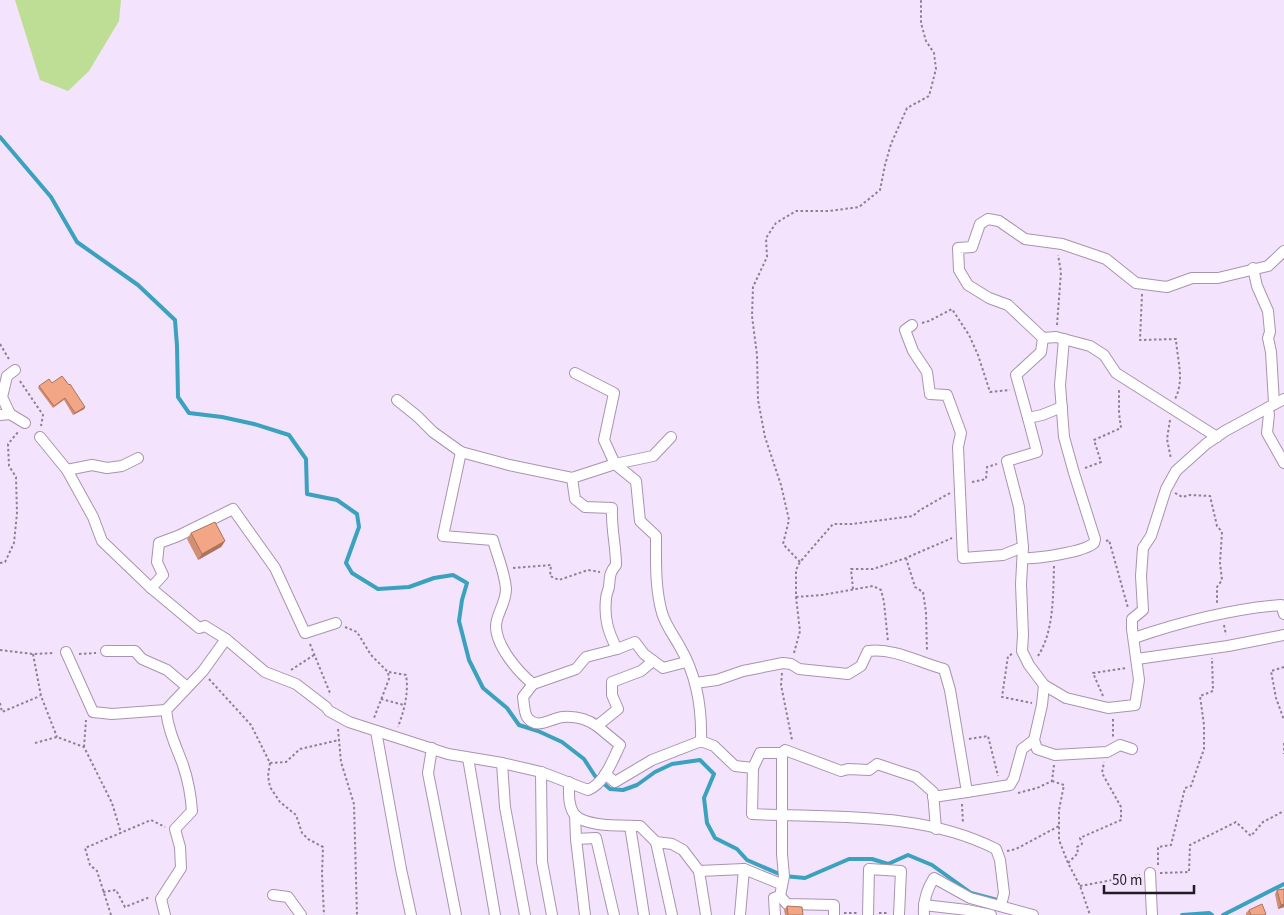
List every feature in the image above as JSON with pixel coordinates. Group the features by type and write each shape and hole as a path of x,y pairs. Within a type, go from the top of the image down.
{"street":[{"path":"1217,437 1116,373 1104,355 1090,346 1060,338 1043,338 1008,305 989,298 968,285 960,270 958,248 972,247 980,224 988,219 999,221 1025,239 1062,244 1106,258 1136,283 1167,287 1192,278 1218,278 1253,268 1268,266 1284,251"},
{"path":"1253,268 1257,286 1268,311 1270,332 1268,338 1271,352 1270,406 1267,433 1284,463"},
{"path":"912,325 905,330 913,352 927,372 930,394 947,396 961,433 958,447 963,558 1023,552 1033,558 1090,547 1094,543 1095,539 1064,437 1060,385 1060,338"},
{"path":"1043,338 1041,352 1016,375 1037,452 1007,461 1019,507 1023,552 1021,584 1022,652 1044,685 1066,698 1108,708 1135,705 1139,680 1132,619 1143,610 1142,548 1156,524 1166,489 1176,470 1206,444 1284,399"},
{"path":"15,370 8,376 1,396 5,414 25,423"},
{"path":"575,373 614,393 604,440 615,464 636,482 640,521 656,536 656,576 661,612 666,626 681,648 696,683 700,703 701,741"},
{"path":"397,400 433,432 461,452 509,465 572,478 615,464 653,456 671,437"},
{"path":"1028,418 1062,407"},
{"path":"40,437 68,470 93,517 102,541 152,588 198,628 205,626 226,639 264,672 296,684 336,716 373,731 448,754 541,772 588,790 595,787 604,775 620,745 588,720 575,717 561,717 544,724 532,722 526,716 523,698 533,684 576,668 586,657 635,642 644,654 662,668 686,662"},
{"path":"461,452 443,536 493,540 506,588 505,600 496,625 502,648 524,676 533,684"},
{"path":"68,470 92,465 107,468 122,466 138,458"},
{"path":"572,478 575,498 585,507 612,508 611,522 616,548 616,565 610,573 605,611 608,631 617,649"},
{"path":"152,588 163,575 157,562 159,543 178,536 233,509 276,568 305,633 336,623"},
{"path":"1134,638 1174,624 1216,614 1259,607 1280,605 1284,614"},
{"path":"1137,659 1228,646 1284,635"},
{"path":"66,652 93,712 112,714 166,710 203,671 226,639"},
{"path":"106,652 135,651 142,659 167,670 187,687"},
{"path":"696,683 717,680 743,671 787,664 799,669 848,674 861,666 868,651 885,651 911,657 944,669 950,690 959,740 964,793"},
{"path":"597,726 618,709 612,696 612,682 641,671 653,661"},
{"path":"1044,685 1042,705 1034,740 1037,749 1055,755 1107,752 1120,745 1132,749"},
{"path":"166,710 168,726 183,766 191,797 192,811 175,829 180,847 181,868 161,899 166,915"},
{"path":"373,731 411,915"},
{"path":"933,797 1005,786 1014,778 1022,749 1034,740"},
{"path":"604,775 615,782 652,760 701,741 714,746 734,766 754,768"},
{"path":"432,748 428,773 456,915"},
{"path":"936,829 933,792 916,777 876,764 869,770 848,769 841,771 785,750 782,753 760,752 754,768 752,814 898,821 974,838 996,849 1000,860 1004,894 1001,905"},
{"path":"782,753 782,854 784,876 780,896 787,904 834,905 834,915"},
{"path":"468,758 495,915"},
{"path":"502,763 505,808 525,915"},
{"path":"541,772 542,862 552,915"},
{"path":"569,782 570,804 575,815 585,915"},
{"path":"575,815 590,822 640,826 656,842 672,915"},
{"path":"630,826 644,915"},
{"path":"576,839 596,838 614,915"},
{"path":"656,842 672,844 683,850 699,871 706,915"},
{"path":"699,871 744,869 781,884"},
{"path":"740,915 744,869"},
{"path":"868,915 869,869 902,871 899,915"},
{"path":"1150,874 1152,915"},
{"path":"991,915 924,910 930,885 934,878 970,898 1032,915"},
{"path":"273,895 288,897 301,915"},
{"path":"775,915 774,898 780,896"},
{"path":"966,912 970,898"}],"path":[{"path":"800,562 783,544 789,520 781,485 765,437 758,400 757,355 752,316 753,287 767,257 766,238 776,223 796,211 829,211 859,207 880,190 891,144 907,108 929,96 936,69 934,53 926,41 921,23 921,0"},
{"path":"1060,338 1061,272 1057,254 1062,244"},
{"path":"1136,283 1142,294 1140,340 1176,339 1177,359 1180,365 1180,390 1171,408 1168,440 1170,458 1176,470"},
{"path":"912,325 929,321 952,310 969,335 978,355 990,392 1020,388"},
{"path":"0,344 22,385 43,415 40,437"},
{"path":"1074,473 1101,462 1094,440 1121,428 1119,413 1121,376"},
{"path":"0,563 5,562 14,543 17,513 16,477 9,466 8,444 25,423"},
{"path":"795,754 786,718 781,685 800,631 796,597 796,570 800,562 833,524 852,524 913,516 960,485 986,479 987,467 1007,461"},
{"path":"1166,489 1182,497 1190,495 1210,496 1216,526 1222,532 1220,563 1222,580 1216,588 1216,614 1223,616 1228,646"},
{"path":"853,589 851,569 873,569 906,558 962,535"},
{"path":"1094,543 1109,540 1132,619"},
{"path":"1029,665 1044,647 1053,606 1054,554"},
{"path":"906,558 915,588 923,592 926,612 926,664"},
{"path":"501,568 551,565 550,576 559,580 588,570 610,573"},
{"path":"796,597 873,586 881,590 888,644 885,651"},
{"path":"336,623 358,632 371,656 388,672 406,676 406,696 401,720 394,736"},
{"path":"305,633 330,693 326,707"},
{"path":"1212,648 1213,690 1200,696 1204,725 1204,749 1191,786 1185,788 1171,845 1158,847 1158,873 1189,872 1190,845 1236,822 1251,836 1263,822 1284,811"},
{"path":"0,650 33,654 106,652"},
{"path":"1022,652 1008,656 1002,698 1042,705"},
{"path":"33,654 41,696 57,738"},
{"path":"280,678 314,655"},
{"path":"1284,667 1271,671 1276,698 1284,720"},
{"path":"203,671 250,725 270,763 268,776 270,787 280,802 296,815 302,833 308,839 323,847 324,915"},
{"path":"373,731 381,699 389,679 388,672"},
{"path":"0,703 1,712 41,696"},
{"path":"381,699 404,705"},
{"path":"93,712 86,718 84,747 112,803 121,833"},
{"path":"336,716 342,762 354,804 356,915"},
{"path":"959,740 988,736 1005,786 1012,794 1037,788 1052,781 1064,785 1059,810 1059,840 1080,886 1090,915"},
{"path":"35,743 57,738 84,747"},
{"path":"270,763 286,762 300,749 339,740"},
{"path":"1284,743 1284,754"},
{"path":"1052,781 1055,755"},
{"path":"964,793 964,836"},
{"path":"111,915 97,871 90,865 85,848 151,820 175,829"},
{"path":"997,853 1016,849 1059,826"},
{"path":"1080,886 1150,874"},
{"path":"103,892 116,890 125,907 171,886"}],"green space":[{"path":"15,0 121,0 119,21 89,71 68,91 40,80"}],"building":[{"path":"62,376 70,384 85,407 75,413 65,398 54,406 39,386 49,379 52,383"},
{"path":"215,522 225,541 202,554 191,533"},
{"path":"1284,889 1284,904 1281,905 1277,890"},
{"path":"1262,904 1266,914 1251,915 1249,910"},
{"path":"787,906 802,907 803,915 788,915"}],"waterway":[{"path":"0,137 51,197 77,242 138,285 175,320 178,397 189,413 222,417 254,424 289,435 306,459 307,494 337,500 357,514 359,527 346,563 352,573 378,589 409,587 434,578 453,575 467,583 459,621 469,660 483,688 507,708 519,725 562,742 584,759 595,776 610,789 623,790 637,785 655,772 672,764 700,760 714,774 704,798 707,823 715,838 737,849 747,860 784,876 805,878 849,859 872,859 888,864 908,855 932,865 971,893 1001,901"},
{"path":"1223,915 1284,884"},
{"path":"1182,915 1209,913 1212,915"}]}
